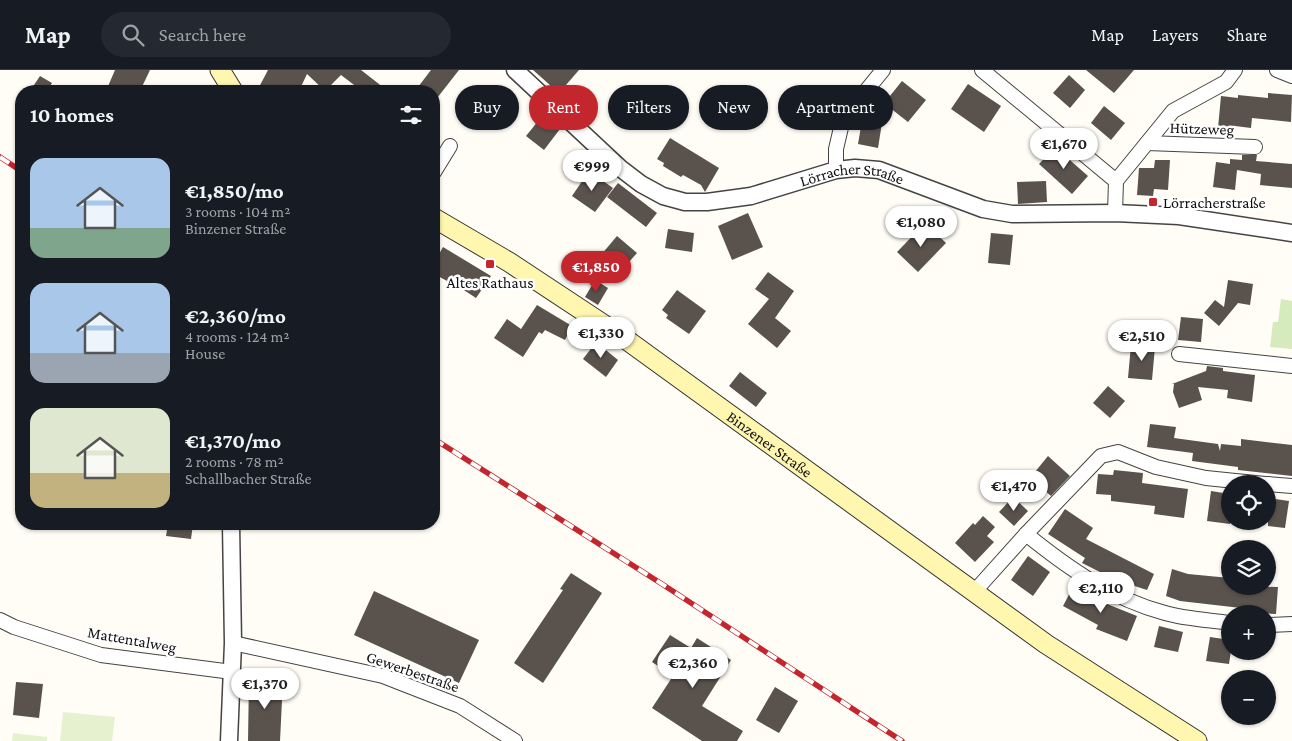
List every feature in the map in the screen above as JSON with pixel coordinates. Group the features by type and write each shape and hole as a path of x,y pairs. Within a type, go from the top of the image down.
{"main road":[{"path":"220,70 229,85"},
{"name":"Binzener Straße","path":"440,222 509,262 624,338 1046,644 1197,741"}],"street":[{"name":"Lörracher Straße","path":"515,70 620,168 641,184 663,196 685,202 708,202 751,196 836,170 855,168 879,170 983,209 1012,214 1115,213 1179,216 1292,233"},
{"path":"836,170 836,149 843,119 883,70"},
{"path":"982,70 1116,181 1115,213"},
{"name":"Hützeweg","path":"1116,181 1173,111 1226,82 1235,70"},
{"path":"1277,70 1292,76"},
{"name":"Hützeweg","path":"1147,143 1254,147"},
{"path":"440,162 450,146"},
{"path":"1179,354 1292,366"},
{"path":"974,592 1026,534 1101,456 1118,452 1156,467 1221,480"},
{"path":"1276,485 1292,486"},
{"path":"228,741 233,643 231,530"},
{"path":"1026,534 1064,564 1114,595 1166,613 1221,622"},
{"name":"Mattentalweg","path":"0,620 14,627 101,655 232,672"},
{"path":"1276,625 1292,624"},
{"name":"Gewerbestraße","path":"233,643 384,676 460,706 515,741"}],"green space":[{"path":"1281,299 1292,301 1292,349 1270,347 1273,322 1278,322"},
{"path":"63,712 115,717 112,741 60,741"},
{"path":"13,733 47,737 47,741 12,741"}],"building":[{"path":"115,70 150,70 143,85 109,85"},
{"path":"268,70 361,70 380,85 354,85 341,75 331,85 319,85 307,74 302,85 260,85"},
{"path":"431,70 459,70 440,94 440,85 420,85"},
{"path":"533,70 579,70 566,85 550,85"},
{"path":"1086,70 1134,70 1114,93"},
{"path":"1069,75 1085,90 1070,108 1053,93"},
{"path":"40,76 52,83 51,85 34,85"},
{"path":"902,81 926,100 908,122 893,110 893,92"},
{"path":"968,84 1001,106 984,132 951,109"},
{"path":"1268,93 1292,95 1291,122 1252,118 1251,128 1235,126 1235,130 1218,128 1221,96 1238,98 1238,95 1268,98"},
{"path":"1104,106 1125,123 1111,140 1091,123"},
{"path":"531,130 559,130 544,150 526,136"},
{"path":"860,130 881,130 878,148 858,144"},
{"path":"670,138 719,168 705,192 701,185 683,175 681,177 663,166 664,163 657,159"},
{"path":"1055,147 1088,176 1072,194 1039,164"},
{"path":"1242,155 1257,155 1256,161 1292,164 1292,188 1260,185 1261,174 1237,170 1235,190 1213,187 1216,162 1230,164 1230,159 1242,160"},
{"path":"1155,160 1170,160 1168,190 1154,189 1153,196 1137,195 1139,168 1154,168"},
{"path":"589,171 613,188 595,212 572,196"},
{"path":"1046,181 1047,202 1018,204 1017,182"},
{"path":"618,183 657,213 646,227 607,197"},
{"path":"748,213 763,247 732,260 718,226"},
{"path":"925,223 946,243 918,272 897,252"},
{"path":"668,229 694,233 692,252 665,248"},
{"path":"991,233 1013,235 1010,265 988,263"},
{"path":"617,236 637,253 620,272 601,255"},
{"path":"443,247 491,276 476,298 450,281 440,277 440,252"},
{"path":"768,272 794,291 775,318 791,331 777,348 748,324 769,299 755,289"},
{"path":"595,280 608,288 598,305 585,297"},
{"path":"1228,280 1253,284 1250,305 1238,303 1219,326 1204,313 1215,300 1224,307"},
{"path":"677,290 706,311 689,334 666,318 668,315 662,310"},
{"path":"537,305 572,326 565,340 545,330 542,334 539,332 523,357 494,338 507,319 521,329"},
{"path":"1181,317 1203,319 1201,342 1178,340"},
{"path":"596,342 618,360 606,377 583,359"},
{"path":"1131,345 1155,347 1152,380 1128,378"},
{"path":"1207,366 1223,368 1223,371 1255,375 1252,402 1227,398 1228,390 1198,387 1202,400 1179,408 1173,392 1174,384 1172,384 1206,371"},
{"path":"740,372 767,393 756,407 729,386"},
{"path":"1108,386 1125,401 1110,418 1093,403"},
{"path":"1150,424 1176,427 1174,438 1218,444 1220,451 1221,444 1241,446 1241,439 1292,445 1292,476 1238,470 1238,467 1192,461 1193,453 1147,447"},
{"path":"1048,456 1070,476 1051,496 1030,478"},
{"path":"1114,470 1143,473 1142,483 1188,489 1184,518 1154,514 1155,506 1111,501 1111,495 1096,494 1098,474 1113,475"},
{"path":"1211,491 1221,493 1221,523 1207,521"},
{"path":"1013,497 1028,511 1014,526 999,512"},
{"path":"1276,499 1289,501 1285,528 1276,527"},
{"path":"1065,509 1093,528 1086,539 1154,574 1147,590 1116,580 1082,563 1085,558 1048,534"},
{"path":"983,516 995,527 987,536 994,542 975,562 955,543 973,523 975,525"},
{"path":"167,530 192,530 191,539 166,536"},
{"path":"1028,556 1050,572 1033,596 1011,580"},
{"path":"1172,569 1188,574 1221,577 1221,595 1276,595 1276,587 1278,587 1276,614 1276,605 1221,606 1180,601 1166,596"},
{"path":"571,573 602,593 543,683 514,663 563,590 560,589"},
{"path":"1073,587 1106,605 1137,616 1127,641 1096,629 1098,625 1063,606"},
{"path":"374,591 479,640 459,683 354,635"},
{"path":"1159,626 1183,632 1178,652 1154,647"},
{"path":"670,635 691,648 697,638 731,660 702,706 743,731 737,741 702,741 652,708 673,676 652,662"},
{"path":"1210,637 1221,639 1221,660 1230,660 1229,664 1206,661"},
{"path":"249,679 283,680 280,741 248,741"},
{"path":"16,682 43,684 39,718 13,715"},
{"path":"775,687 798,701 779,733 756,720"}],"railway":[{"path":"0,157 15,167"},
{"path":"440,443 662,584 902,741"}],"place":[{"name":"Lörracherstraße","path":"1153,202"},
{"name":"Altes Rathaus","path":"490,264"}]}
